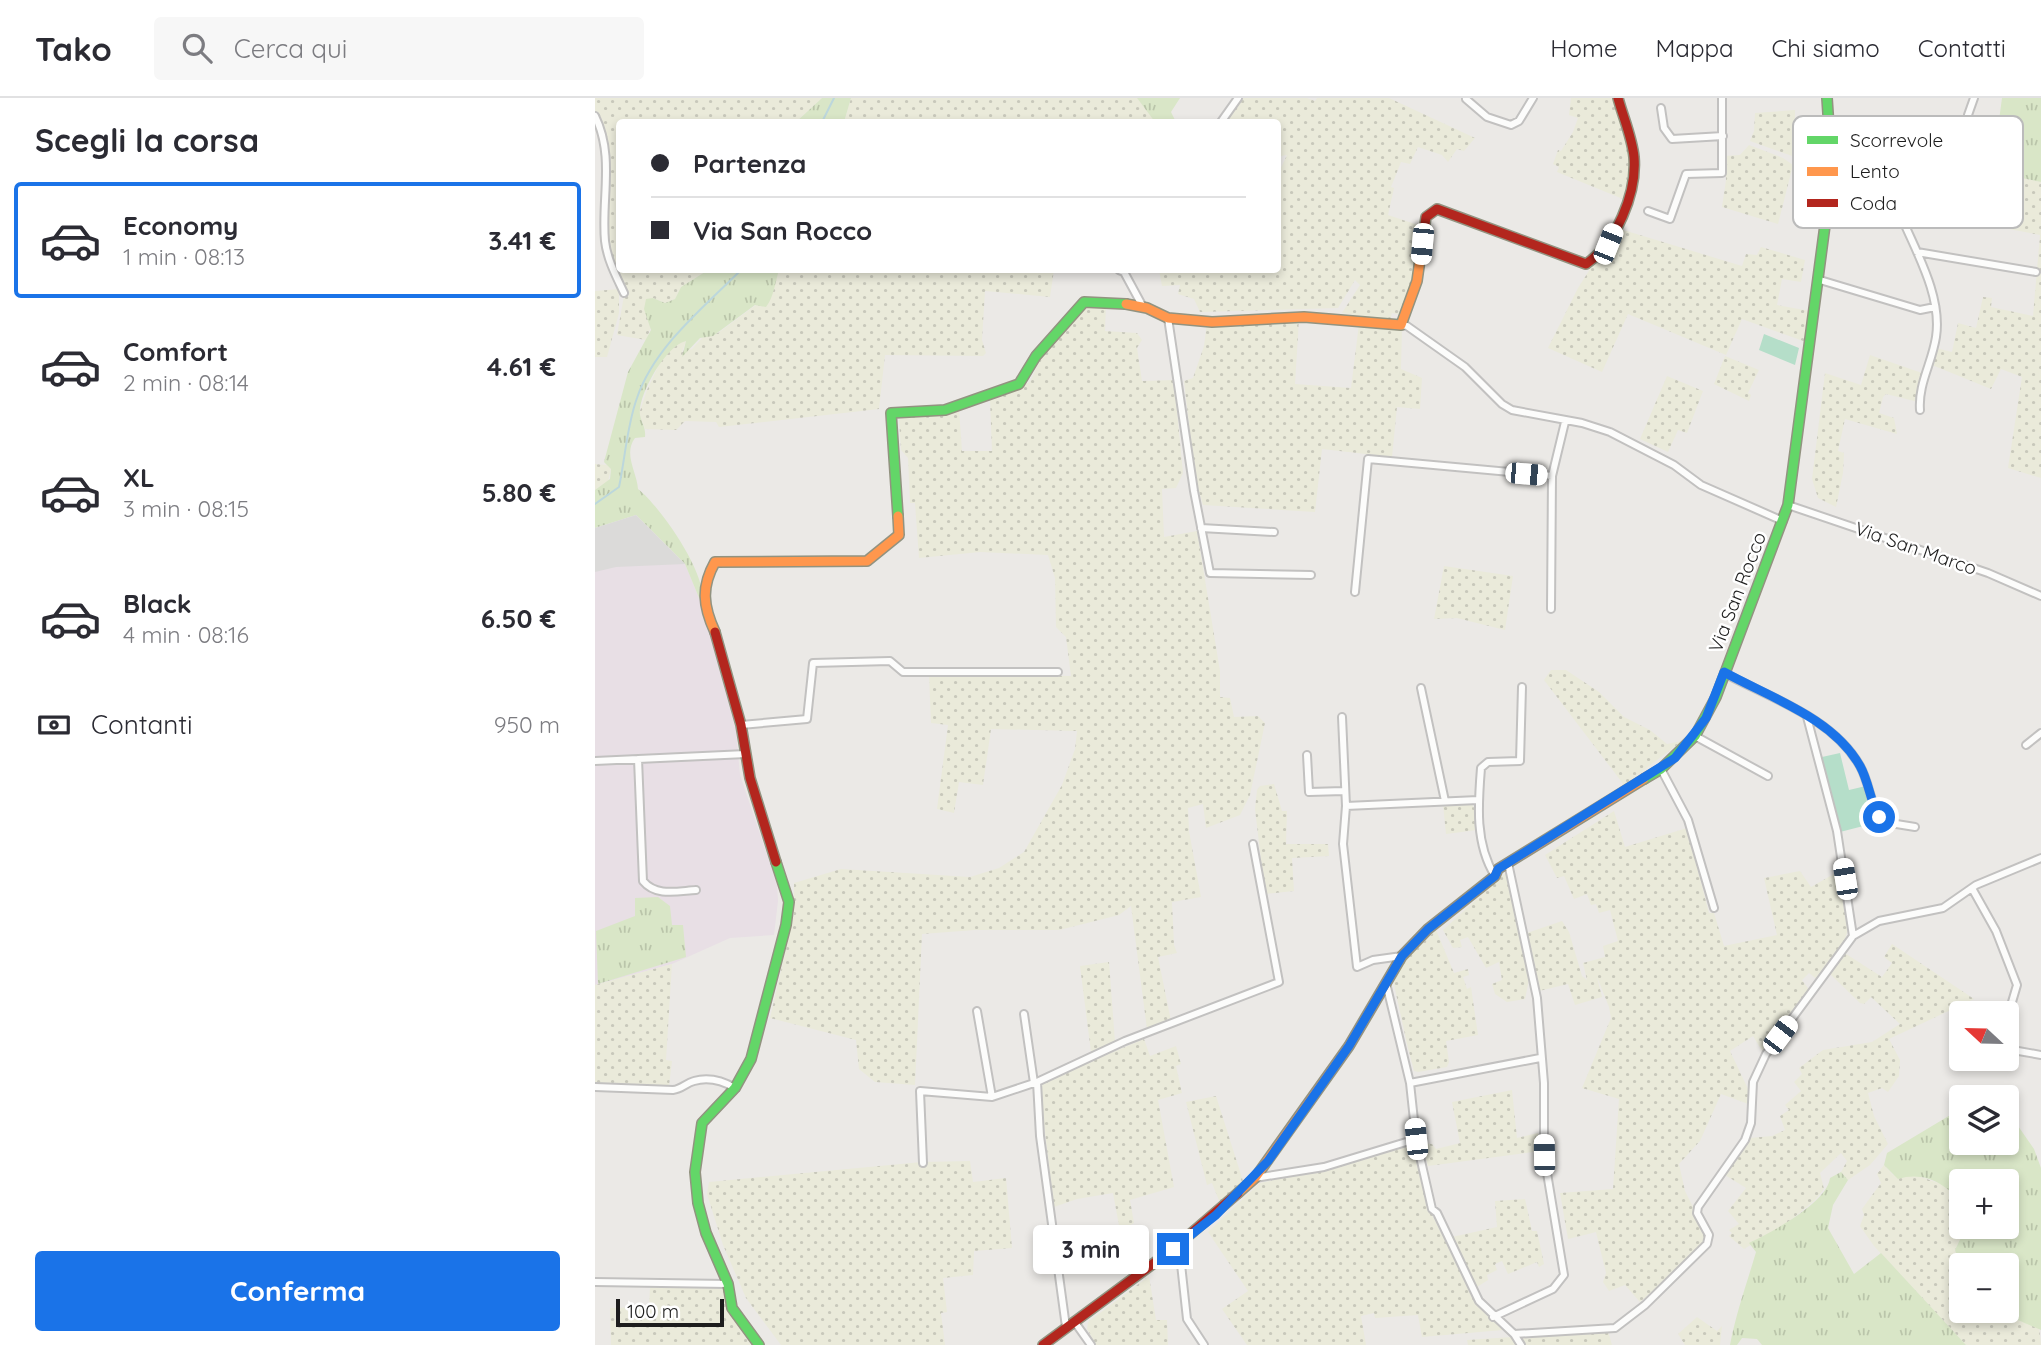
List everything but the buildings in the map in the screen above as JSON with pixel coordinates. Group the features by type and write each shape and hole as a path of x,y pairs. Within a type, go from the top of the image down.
{"street":[{"path":"1223,119 1238,98"},
{"path":"1466,99 1487,117 1511,125 1519,121 1533,98"},
{"path":"1401,325 1417,281 1424,226 1431,210 1449,211 1586,264 1602,254 1633,178 1634,159 1618,98"},
{"path":"1647,211 1669,219 1686,174 1722,173 1722,98"},
{"name":"Via San Rocco","path":"1827,98 1828,116"},
{"path":"1968,115 1974,98"},
{"path":"1661,108 1664,128 1672,139 1723,136"},
{"path":"595,116 607,173 605,235 613,269 624,293"},
{"name":"Via San Rocco","path":"1043,1345 1173,1249 1255,1178 1349,1046 1402,956 1428,929 1495,876 1498,869 1661,769 1695,736 1706,718 1788,505 1826,228"},
{"path":"1906,228 1935,307 1937,335 1919,394 1920,410"},
{"path":"595,234 605,235"},
{"path":"1917,252 2036,272"},
{"path":"1124,273 1143,307"},
{"path":"1820,280 1920,310 1935,307"},
{"path":"759,1345 732,1308 728,1284 706,1233 698,1203 695,1172 702,1124 735,1088 751,1059 786,925 789,902 750,778 741,725 720,643 708,618 704,581 715,562 867,561 888,547 899,535 891,413 945,410 983,399 1019,384 1036,356 1083,302 1143,307 1168,318 1212,322 1304,317 1401,325 1465,367 1502,404 1524,414 1582,423 1610,432 1674,465 1701,485 1783,521"},
{"path":"1168,318 1210,573 1311,575"},
{"path":"1551,609 1552,476 1565,422"},
{"path":"1355,592 1368,459 1552,476"},
{"name":"Via San Marco","path":"1788,505 1988,573 2041,596"},
{"path":"1201,528 1274,532"},
{"path":"741,725 807,719 813,663 890,661 903,672 1058,672"},
{"path":"1724,672 1839,737 1862,769 1875,811 1884,822 1915,827"},
{"path":"1495,876 1485,858 1478,800 1483,765 1496,761 1520,761 1523,687"},
{"path":"1421,688 1445,801"},
{"path":"1342,717 1346,806 1343,844 1357,967 1387,957 1402,956"},
{"path":"1807,717 1837,831 1853,936"},
{"path":"2026,745 2041,733"},
{"path":"1695,736 1768,776"},
{"path":"595,761 746,754"},
{"path":"1307,755 1309,792 1344,791"},
{"path":"638,759 643,881 648,887 664,892 695,890"},
{"path":"1661,769 1688,820 1714,908"},
{"path":"1346,806 1478,800"},
{"path":"923,1163 921,1091 992,1097 1036,1083 1125,1041 1279,982 1253,844"},
{"path":"1514,1334 1615,1328 1645,1305 1699,1253 1709,1236 1697,1213 1698,1207 1745,1140 1751,1123 1751,1090 1766,1054 1853,936 1879,920 1943,908 1973,890 1976,885 2041,858"},
{"path":"1493,1317 1553,1289 1565,1275 1544,1155 1533,977 1508,863"},
{"path":"1973,890 1996,931 2017,985 2012,1001"},
{"path":"1386,981 1410,1083 1416,1139 1432,1209 1437,1213 1479,1301 1514,1334 1521,1345"},
{"path":"977,1011 992,1097"},
{"path":"1024,1014 1070,1324 1091,1345"},
{"path":"2019,1051 2041,1055"},
{"path":"1410,1083 1540,1058"},
{"path":"595,1087 673,1090 681,1089 693,1081 709,1080 735,1088"},
{"path":"1255,1178 1324,1167 1416,1139"},
{"path":"1173,1249 1180,1255 1187,1319 1205,1345"},
{"path":"595,1282 728,1284"}],"shaded area":[{"path":"636,515 685,564 616,567 595,572 595,528"},
{"path":"595,528 685,564 702,605 736,731 740,775 777,884 778,901 774,935 730,938 672,964 595,985"}],"green space":[{"path":"595,98 822,98 799,119 616,119 616,268 609,251 609,156 595,111"},
{"path":"822,98 851,98 845,119 799,119"},
{"path":"851,98 1137,98 1153,119 845,119"},
{"path":"1137,98 1180,98 1171,112 1174,119 1153,119"},
{"path":"1241,98 1307,98 1315,101 1317,98 1389,98 1475,138 1464,151 1457,149 1448,162 1442,155 1418,147 1410,164 1401,162 1391,187 1394,188 1388,215 1421,226 1413,282 1401,315 1392,313 1390,320 1342,313 1360,285 1355,280 1338,308 1200,312 1194,299 1178,294 1180,285 1162,286 1160,273 1281,273 1281,168 1287,155 1281,156 1281,119 1227,119"},
{"path":"1571,98 1616,98 1631,161 1623,199 1557,172 1559,167 1553,164 1558,150 1561,151 1573,132 1578,118 1569,115"},
{"path":"2002,98 2041,98 2041,182 2023,178 2023,116 2000,116"},
{"path":"1795,110 1793,156 1750,141 1754,131 1755,113"},
{"path":"1749,145 1783,158 1793,165 1778,224 1722,207 1726,180 1725,156 1740,155"},
{"path":"2023,178 2041,182 2041,478 2008,468 2022,377 2001,369 1991,389 1932,365 1936,348 1952,352 1958,323 1976,328 1983,297 1992,298 1991,307 2033,316 2040,235 2004,228 2023,228"},
{"path":"1620,229 1742,266 1746,254 1757,255 1761,247 1805,260 1801,282 1782,279 1777,305 1810,311 1806,342 1742,319 1726,355 1628,314 1602,372 1548,348 1578,288 1592,266 1609,254"},
{"path":"618,273 703,273 681,287 675,299 665,303 653,298 646,314 651,327 646,340 617,335 625,290"},
{"path":"703,273 778,273 773,294 766,307 755,305 713,336 700,338 682,357 686,341 662,361 648,384 640,407 645,437 635,438 630,450 638,489 670,526 691,560 702,593 702,605 685,564 636,515 595,528 595,490 610,479 611,469 604,462 628,372 651,330 644,309 646,299 653,298 665,303 675,299 681,287"},
{"path":"778,273 1054,273 1050,297 985,291 982,340 986,353 983,356 885,355 879,409 719,427 716,422 685,421 676,430 645,429 639,414 664,354 681,341 686,341 682,352 692,349 705,335 718,333 756,305 772,288"},
{"path":"619,289 619,313 607,357 595,357 595,291"},
{"path":"1086,304 1106,305 1105,331 1137,333 1142,340 1137,348 1142,381 1174,380 1183,473 1176,488 1162,489 1164,537 1197,531 1220,671 1220,697 1230,698 1234,717 1258,716 1265,723 1250,795 1240,815 1206,828 1203,804 1188,808 1189,831 1201,897 1172,902 1174,945 1177,953 1158,957 1171,1021 1147,1029 1131,906 1119,915 1059,930 975,930 922,934 915,1085 875,1082 859,1069 856,1040 770,1018 794,915 794,883 841,869 970,877 999,868 1024,852 1062,785 1075,749 1077,731 991,729 983,785 959,782 954,813 937,809 948,725 931,723 929,675 1071,676 1066,637 1056,627 1055,578 1048,555 980,552 919,558 915,503 910,503 908,458 901,450 899,420 908,415 924,416 959,409 962,451 992,451 990,400 1030,382 1042,355"},
{"path":"1299,319 1295,384 1351,388 1359,324 1402,328 1401,369 1422,378 1420,409 1397,407 1392,457 1322,449 1315,512 1203,505 1195,478 1184,381 1193,378 1204,346 1207,322"},
{"path":"1764,334 1799,348 1795,365 1759,350"},
{"path":"1870,355 1922,373 1918,402 1886,394 1883,397 1879,413 1894,418 1897,434 1845,419 1838,451 1844,453 1836,507 1818,498 1812,479 1825,373 1861,385"},
{"path":"1725,356 1759,370 1748,393 1751,395 1749,401 1714,384"},
{"path":"1667,376 1703,391 1687,433 1678,430 1668,452 1640,439"},
{"path":"595,464 607,465 611,469 608,481 595,490"},
{"path":"1444,566 1513,576 1505,630 1457,618 1434,619"},
{"path":"1551,670 1566,670 1599,692 1624,717 1650,730 1667,744 1682,741 1624,785 1544,680"},
{"path":"1840,753 1849,790 1866,786 1875,823 1840,832 1822,757"},
{"path":"1274,784 1282,811 1287,811 1286,844 1328,844 1329,856 1292,858 1294,891 1265,894 1255,809 1260,786"},
{"path":"1443,804 1472,804 1477,814 1477,830 1446,834"},
{"path":"1614,811 1625,847 1687,828 1709,913 1714,913 1724,946 1777,935 1764,878 1800,871 1811,887 1841,870 1848,929 1844,943 1818,980 1809,973 1802,980 1810,991 1764,1054 1753,1036 1730,1051 1749,1091 1751,1105 1721,1094 1700,1141 1679,1164 1685,1191 1709,1239 1701,1250 1640,1302 1625,1285 1609,1291 1603,1282 1606,1273 1596,1232 1568,1239 1560,1193 1613,1189 1619,1099 1582,1088 1611,1018 1609,1007 1597,977 1602,997 1575,1005 1568,984 1539,991 1527,933 1562,921 1569,932 1582,976 1587,980 1583,963 1605,957 1603,946 1618,941 1610,910 1599,913 1596,904 1591,905 1587,894 1574,899 1564,876 1557,878 1545,855"},
{"path":"1507,872 1530,975 1525,999 1507,1002 1495,994 1492,984 1502,980 1499,962 1486,968 1468,937 1460,940 1462,947 1453,948 1443,930"},
{"path":"658,897 670,906 672,925 683,925 686,957 598,984 596,931 635,916 635,898"},
{"path":"1436,930 1454,973 1468,969 1469,975 1463,977 1467,989 1471,987 1478,1035 1446,1041 1449,1062 1447,1067 1418,1072 1414,1071 1393,980 1404,962"},
{"path":"1892,944 1974,999 1949,1001 1949,1011 1889,1039 1900,1060 1899,1076 1888,1092 1882,1088 1868,1093 1874,1116 1888,1144 1870,1165 1848,1180 1841,1172 1847,1161 1841,1153 1820,1173 1824,1189 1815,1200 1786,1224 1744,1249 1729,1236 1732,1233 1729,1230 1739,1224 1728,1211 1746,1188 1725,1175 1750,1138 1772,1136 1785,1130 1780,1116 1789,1110 1785,1105 1801,1091 1794,1082 1802,1074 1799,1068 1823,1050 1872,1042 1900,1024 1871,997 1864,1004 1860,1003 1829,973 1843,952 1882,977 1892,963 1884,957"},
{"path":"1109,962 1115,1042 1091,1052 1080,966"},
{"path":"672,964 666,1060 672,1061 669,1086 595,1084 595,985"},
{"path":"1144,1039 1150,1056 1176,1046 1181,1064 1176,1066 1182,1093 1158,1100 1174,1187 1130,1200 1134,1223 1120,1231 1113,1193 1077,1199 1054,1207 1040,1091 1044,1081"},
{"path":"1512,1090 1517,1138 1538,1133 1540,1151 1428,1166 1421,1143 1432,1144 1436,1149 1460,1143 1452,1102"},
{"path":"1216,1096 1243,1181 1220,1203 1212,1183 1207,1185 1186,1102"},
{"path":"1949,1116 1949,1155 2019,1155 2019,1127 2034,1149 2041,1168 2041,1330 2019,1320 2019,1253 1956,1253 1955,1250 1960,1239 2019,1239 2019,1169 1949,1169 1949,1190 1925,1178 1898,1179 1884,1165 1887,1153"},
{"path":"1407,1146 1413,1147 1416,1152 1430,1211 1476,1302 1503,1330 1422,1337 1418,1315 1375,1318 1374,1313 1361,1316 1366,1345 1247,1345 1222,1309 1248,1291 1208,1232 1260,1183 1352,1163"},
{"path":"970,1161 973,1182 1006,1178 1012,1248 974,1251 973,1275 943,1278 947,1312 941,1313 945,1345 781,1345 746,1298 723,1245 707,1194 709,1182 922,1162"},
{"path":"1884,1165 1893,1175 1912,1174 1944,1185 1949,1190 1949,1239 1960,1239 1956,1253 1949,1253 1949,1323 2019,1323 2019,1319 2039,1326 2041,1345 1966,1345 1874,1246 1860,1226 1864,1215 1862,1209 1881,1183 1877,1174"},
{"path":"1841,1172 1848,1180 1833,1205 1828,1228 1854,1274 1881,1253 1966,1345 1762,1345 1757,1339 1742,1338 1737,1345 1730,1345 1756,1252 1749,1243 1809,1207 1827,1188 1830,1178"},
{"path":"1525,1199 1532,1231 1537,1231 1544,1264 1539,1267 1537,1262 1508,1274 1502,1261 1495,1264 1497,1270 1487,1275 1488,1280 1477,1287 1452,1237 1497,1227 1495,1201"},
{"path":"1149,1276 1156,1320 1167,1320 1168,1345 1096,1345 1087,1329 1088,1322"},
{"path":"650,1287 724,1287 732,1318 751,1345 611,1345 610,1308 649,1307"},
{"path":"1697,1317 1717,1331 1722,1326 1720,1345 1685,1345 1678,1334"},
{"path":"1608,1331 1612,1345 1526,1345 1522,1340 1525,1336"},
{"path":"1512,1337 1517,1345 1468,1345 1467,1340"}],"waterway":[{"path":"824,119 834,98"},
{"path":"595,504 619,487 634,408 655,362 682,328 738,273"}],"traffic: fast":[{"path":"1827,98 1828,116"},
{"path":"1644,779 1661,769 1695,736 1716,697 1788,505 1825,228"},
{"path":"898,516 891,413 945,410 1019,384 1036,356 1084,302 1126,304"},
{"path":"759,1345 732,1308 728,1284 706,1233 698,1203 695,1172 702,1123 735,1088 751,1059 786,925 789,902 776,862"}],"traffic: slow":[{"path":"1126,304 1147,308 1168,318 1212,322 1304,317 1401,325 1417,281 1424,231"},
{"path":"715,632 705,597 707,580 715,562 867,561 899,535 898,516"},
{"path":"1238,1193 1255,1178 1349,1046 1402,956 1428,929 1495,876 1498,869 1644,779"}],"traffic: jam":[{"path":"1424,231 1426,217 1437,209 1586,264 1607,244 1615,231 1632,186 1633,150 1618,98"},
{"path":"715,632 741,725 750,778 776,862"},
{"path":"1043,1345 1173,1249 1238,1193"}],"route":[{"path":"1173,1249 1216,1215 1255,1178 1349,1046 1386,981 1416,940 1495,876 1498,869 1675,758 1695,736 1706,718 1724,672 1839,737 1862,769 1879,817"}]}
